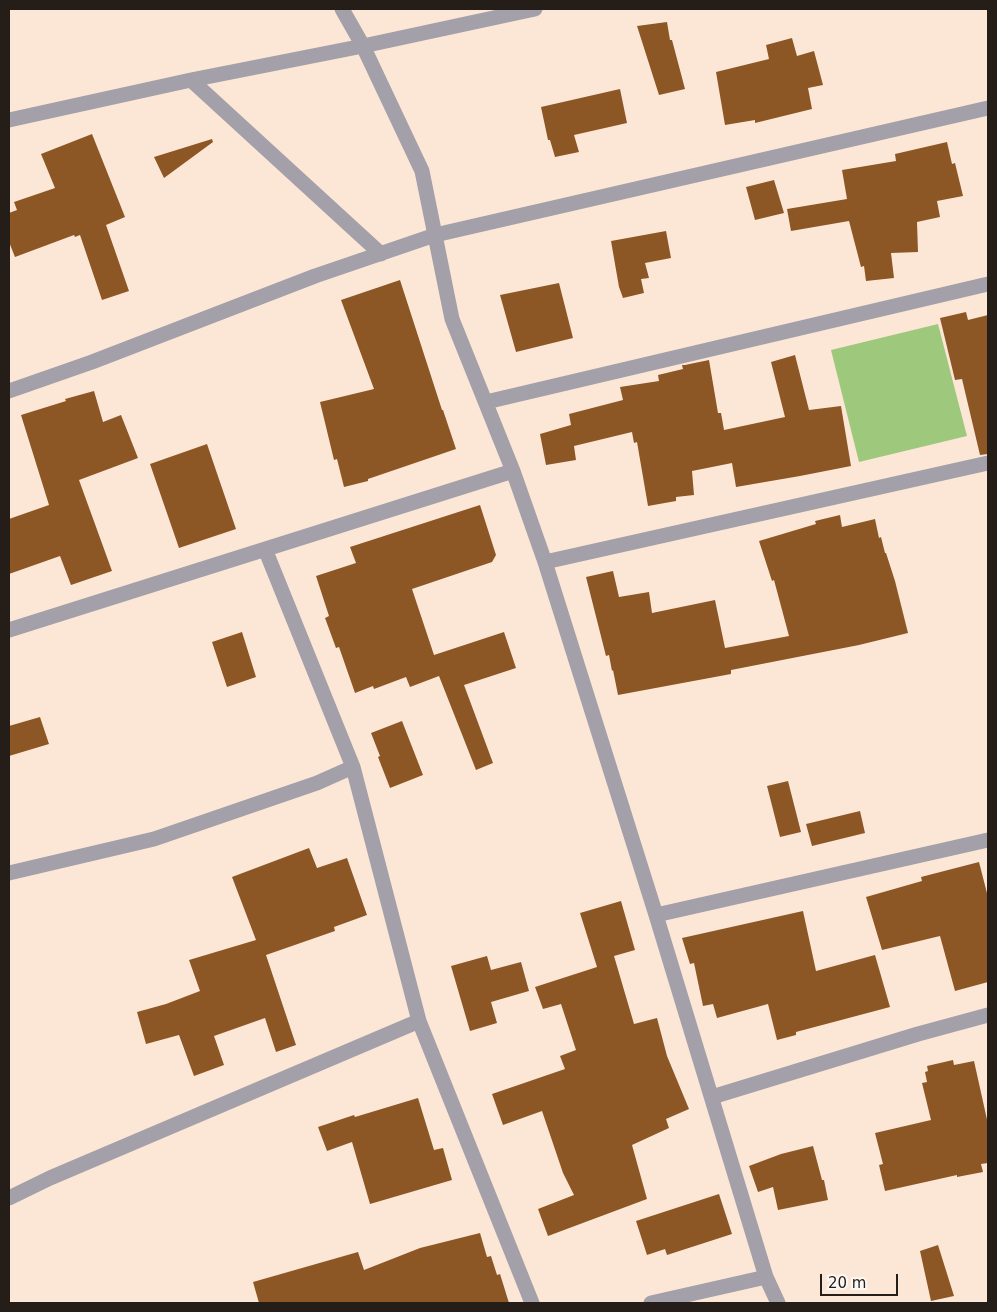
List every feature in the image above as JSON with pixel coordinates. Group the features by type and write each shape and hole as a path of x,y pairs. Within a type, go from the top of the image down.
{"street":[{"path":"342,9 363,46 422,171 452,319 513,471 545,562 656,915 766,1277 778,1303"},
{"path":"9,120 191,80 535,9"},
{"path":"191,80 381,254"},
{"path":"9,391 92,362 314,276 435,235 988,108"},
{"path":"486,402 988,284"},
{"path":"545,562 988,463"},
{"path":"9,630 513,471"},
{"path":"265,549 353,768 420,1021 532,1303"},
{"path":"9,873 154,839 316,783 353,768"},
{"path":"656,915 988,840"},
{"path":"712,1097 918,1034 988,1015"},
{"path":"9,1198 50,1178 420,1021"},
{"path":"651,1303 766,1277"}],"green space":[{"path":"938,324 967,436 859,462 831,350"}],"building":[{"path":"667,22 670,40 672,40 685,89 659,95 637,26"},
{"path":"792,38 797,56 814,51 823,85 808,88 812,109 755,123 755,120 725,125 716,72 769,59 766,45"},
{"path":"620,89 627,123 574,135 579,152 555,157 550,140 548,140 541,107"},
{"path":"92,134 125,217 106,225 129,291 102,300 80,235 75,237 74,235 15,257 9,242 9,213 17,210 14,202 55,188 41,154"},
{"path":"212,139 213,142 164,178 154,157"},
{"path":"947,142 952,164 955,163 963,196 937,201 940,217 917,222 918,252 891,253 894,278 866,281 864,266 861,267 849,221 791,231 787,209 847,199 842,170 896,161 895,154"},
{"path":"774,180 784,213 755,220 746,187"},
{"path":"666,231 671,258 645,263 649,278 641,279 644,293 623,298 619,287 611,241"},
{"path":"400,280 456,449 368,479 368,481 344,487 337,459 334,460 320,402 374,389 341,300"},
{"path":"559,283 573,338 516,352 500,295"},
{"path":"966,312 968,320 988,315 988,454 980,455 962,379 955,380 940,318"},
{"path":"795,355 809,410 841,406 851,466 736,487 732,463 692,471 694,495 676,497 676,501 648,506 637,442 634,443 632,432 574,446 576,460 546,465 540,434 571,425 569,414 623,400 620,387 659,381 658,375 683,369 682,365 709,360 718,413 721,413 724,430 785,417 771,362"},
{"path":"94,391 103,422 121,415 138,458 79,480 112,571 71,585 60,556 9,574 9,519 49,505 21,415"},
{"path":"207,444 236,529 179,548 150,464"},
{"path":"480,505 496,555 492,562 412,589 434,655 504,632 516,668 464,685 493,763 476,770 439,676 410,687 406,677 374,689 373,686 355,693 339,647 336,648 325,618 329,616 316,576 356,563 350,547"},
{"path":"840,515 842,527 875,519 879,538 881,537 895,581 908,633 859,645 731,670 731,674 618,695 609,655 606,656 586,577 613,571 619,597 649,592 652,613 715,600 725,648 789,636 774,580 772,581 759,541 816,524 815,521"},
{"path":"242,632 256,677 227,687 212,642"},
{"path":"40,717 49,744 9,756 9,726"},
{"path":"402,721 423,775 390,788 371,733"},
{"path":"788,781 801,832 780,837 767,786"},
{"path":"860,811 865,833 812,846 806,824"},
{"path":"309,848 317,868 347,858 367,915 334,927 335,931 266,955 296,1045 276,1052 265,1018 214,1036 224,1065 194,1076 179,1035 146,1044 137,1012 166,1004 200,991 189,960 256,940 232,877"},
{"path":"979,862 988,897 988,982 955,991 940,936 882,950 866,897 922,881 921,877"},
{"path":"621,901 635,950 614,956 634,1024 657,1018 667,1056 689,1109 666,1119 669,1128 632,1145 647,1199 548,1236 538,1209 574,1195 563,1173 542,1111 503,1125 492,1094 565,1069 560,1056 576,1050 561,1004 543,1009 535,987 597,967 580,913"},
{"path":"803,911 816,971 875,955 890,1007 796,1032 796,1035 777,1040 768,1004 717,1018 713,1004 703,1006 694,963 690,964 682,938"},
{"path":"487,956 491,970 521,962 529,991 491,1002 497,1023 470,1031 451,966"},
{"path":"953,1060 954,1065 974,1061 988,1124 988,1163 981,1164 983,1172 957,1177 957,1175 885,1191 879,1165 883,1164 875,1133 931,1120 922,1083 927,1082 925,1072 928,1071 927,1066"},
{"path":"418,1098 434,1150 443,1148 452,1180 370,1204 352,1142 327,1151 318,1127"},
{"path":"813,1146 828,1200 778,1210 773,1187 758,1192 749,1166 781,1154"},
{"path":"719,1194 732,1234 667,1255 665,1249 647,1255 636,1221"},
{"path":"480,1233 487,1257 491,1256 497,1275 500,1274 509,1303 259,1303 253,1282 358,1252 364,1270 420,1248"},
{"path":"938,1245 954,1296 931,1301 920,1251"}]}
